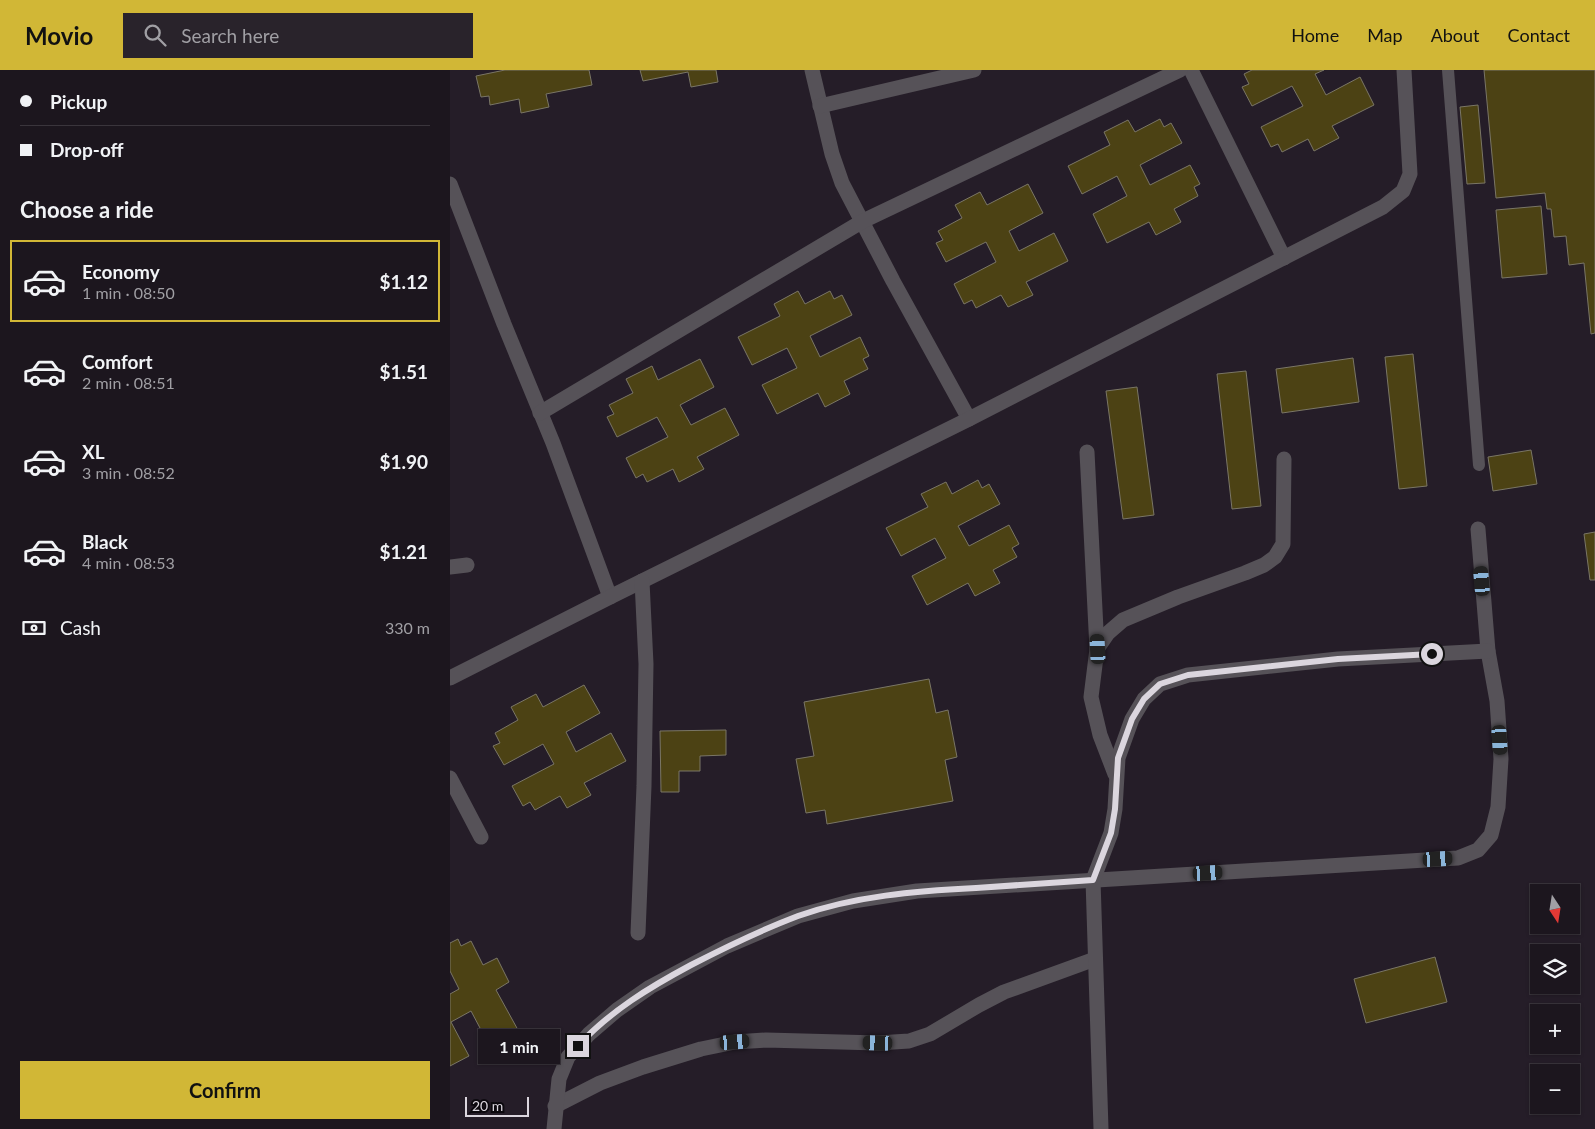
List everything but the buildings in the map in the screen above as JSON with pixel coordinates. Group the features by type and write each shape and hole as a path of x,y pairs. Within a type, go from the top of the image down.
{"street":[{"path":"812,70 832,154 842,183 893,282 970,419"},
{"path":"820,106 974,70"},
{"path":"540,413 863,221 1180,70"},
{"path":"1191,70 1284,258"},
{"path":"450,678 970,419 1383,208 1403,192 1410,174 1404,70"},
{"path":"450,184 610,597"},
{"path":"1087,452 1098,649 1091,697 1100,735 1117,778"},
{"path":"1098,649 1108,633 1123,620 1178,597 1246,573 1264,565 1275,557 1284,544 1284,459"},
{"path":"554,1129 559,1079 568,1058 589,1034 617,1010 650,987 728,946 790,920 853,902 917,891 1458,858 1478,850 1491,835 1498,807 1501,759 1497,701 1488,651 1478,529"},
{"path":"450,567 466,565"},
{"path":"638,933 644,786 646,664 642,581"},
{"path":"1102,1129 1093,880 1111,833 1115,809 1118,758 1132,719 1144,699 1160,684 1188,675 1338,659 1488,651"},
{"path":"450,778 481,836"},
{"path":"555,1106 600,1083 643,1067 701,1049 735,1042 766,1040 878,1043 909,1041 930,1034 1004,992 1095,959"}],"lane":[{"path":"1448,70 1479,465"}],"route":[{"path":"578,1046 617,1010 650,987 728,946 798,916 853,902 917,891 1093,880 1111,833 1115,809 1118,758 1132,719 1144,699 1160,684 1188,675 1338,659 1432,654"}]}
